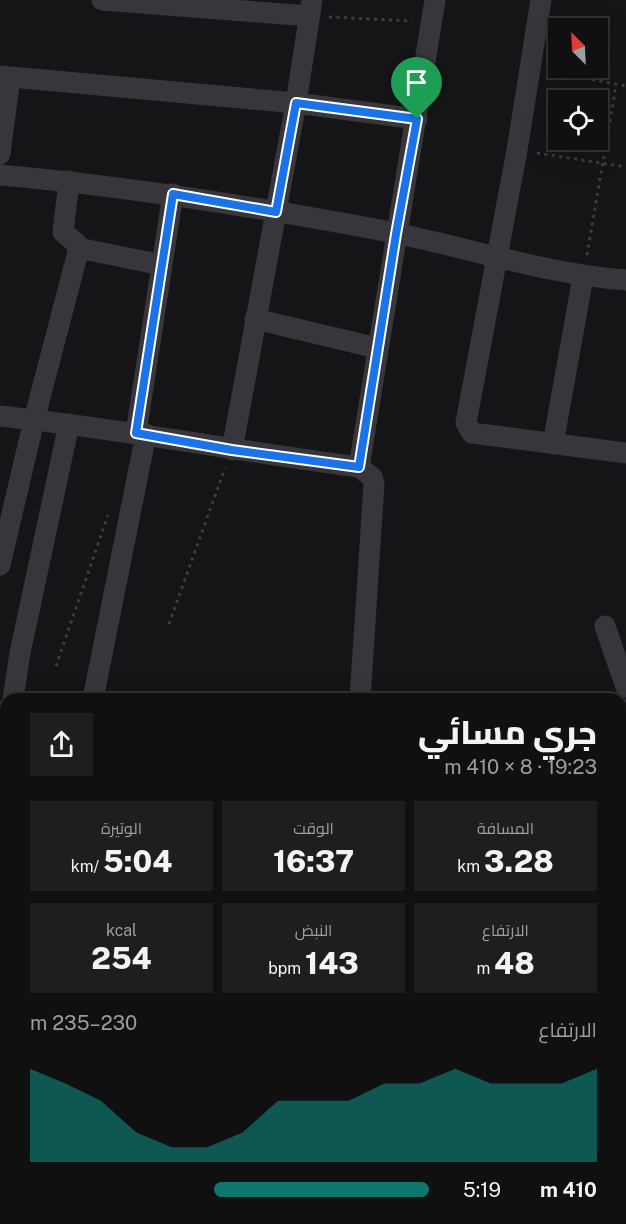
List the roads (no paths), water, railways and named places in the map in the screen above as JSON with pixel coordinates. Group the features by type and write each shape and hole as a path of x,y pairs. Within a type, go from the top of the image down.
{"street":[{"path":"102,0 311,8 296,103 232,450"},
{"path":"359,467 435,0"},
{"path":"541,0 517,150 466,423 472,433 626,453"},
{"path":"0,154 5,77 296,103 417,119"},
{"path":"0,175 173,194 396,234 583,277 626,280"},
{"path":"0,565 78,248 77,244 63,232 69,181"},
{"path":"94,693 141,433 173,194"},
{"path":"78,248 162,265"},
{"path":"553,444 583,277"},
{"path":"255,319 377,348"},
{"path":"0,416 141,433 232,450 359,467 372,477 374,483 360,693"},
{"path":"14,693 20,653 69,424"},
{"path":"605,626 626,687"}]}
